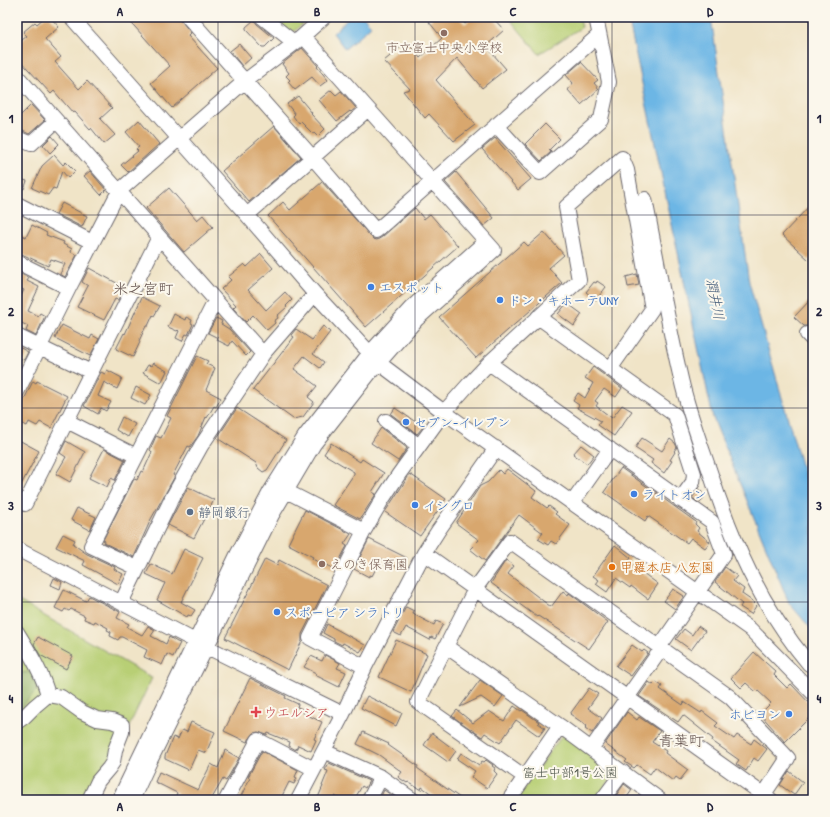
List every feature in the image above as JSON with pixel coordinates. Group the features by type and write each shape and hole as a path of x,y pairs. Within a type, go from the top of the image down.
{"street":[{"path":"71,17 315,294 374,358 444,412 750,629 813,693"},
{"path":"188,17 376,231 599,35"},
{"path":"132,800 201,644 237,555 278,480 305,436 374,358 411,308 490,245 368,109 299,39 262,17"},
{"path":"17,392 68,288 119,191 245,81 299,39 324,17"},
{"path":"496,125 540,173 601,119 609,82 596,17"},
{"path":"17,76 214,301 263,354"},
{"path":"247,215 368,109"},
{"path":"17,138 31,144 56,121"},
{"path":"365,667 310,638 364,531 386,493 444,412 488,363 580,280 566,207 622,158 626,170 652,309 610,368"},
{"path":"644,198 681,380 723,514 748,571 770,611 792,644 809,664"},
{"path":"17,204 92,242"},
{"path":"17,500 25,504 159,237"},
{"path":"17,262 68,288"},
{"path":"121,602 171,500 201,446 263,354 315,294"},
{"path":"137,568 91,546 214,301"},
{"path":"538,317 675,415 694,474 693,482 680,500"},
{"path":"17,336 91,372"},
{"path":"119,800 201,644 272,515 314,444 369,374 374,358"},
{"path":"488,363 712,522 724,554 628,697 591,749"},
{"path":"67,421 136,456"},
{"path":"386,421 419,446"},
{"path":"298,800 424,553 496,448"},
{"path":"572,503 610,449"},
{"path":"286,491 364,531"},
{"path":"424,553 475,590 628,697 765,798 788,758 730,697 510,541 475,590 418,702 525,777"},
{"path":"17,549 201,644 343,714"},
{"path":"17,632 44,681 48,695"},
{"path":"447,647 560,726 660,800"},
{"path":"17,722 48,695 61,697 82,712 97,719 112,721 122,725 122,732 115,750 113,762 98,781 89,800"},
{"path":"509,800 560,726"},
{"path":"226,800 258,740 314,769"},
{"path":"324,751 380,777 413,800"},
{"path":"602,800 623,772"},
{"path":"369,800 380,777"}],"green space":[{"path":"268,17 311,17 291,34"},
{"path":"508,17 579,17 582,27 539,54"},
{"path":"17,600 152,678 94,800 17,800"},
{"path":"32,672 41,685 17,712 17,673"},
{"name":"富士中部1号公園","path":"563,734 616,772 596,800 515,800"}],"water":[{"path":"350,17 364,17 371,26 345,49 333,33"},
{"name":"潤井川","path":"628,17 711,17 749,282 810,496 813,501 813,631 789,603 713,418"}],"building":[{"path":"45,17 50,17 59,27 45,39 61,57 55,62 79,89 87,81 112,108 100,119 115,135 104,144 91,128 90,129 75,112 73,113 54,91 51,94 17,57 17,44 27,36 23,32 35,22 37,24"},
{"path":"126,17 178,17 191,33 188,36 217,68 172,108 151,83 170,66"},
{"path":"433,17 458,17 465,24 473,17 492,17 504,30 486,46 506,69 482,88 457,58 436,80 475,125 454,141 429,114 425,118 403,91 410,89 384,61 407,42 420,58 442,38 429,22"},
{"path":"254,20 274,38 265,47 262,47 246,30 246,27"},
{"path":"239,44 251,58 242,66 230,51"},
{"path":"302,48 328,80 320,86 312,77 295,90 288,82 290,80 286,76 289,73 282,64"},
{"path":"581,62 598,80 594,83 599,89 581,105 568,90 573,83 566,75"},
{"path":"331,90 336,95 341,91 356,108 337,121 319,100"},
{"path":"298,96 312,113 311,114 325,129 318,136 314,132 313,134 301,122 299,124 293,116 295,114 287,104"},
{"path":"31,105 45,120 29,134 17,125 17,119"},
{"path":"139,120 159,144 128,172 121,165 138,151 136,149 139,147 126,132"},
{"path":"545,124 560,139 549,150 551,152 541,161 525,144"},
{"path":"274,126 301,157 249,202 222,171"},
{"path":"52,136 59,144 50,153 43,145"},
{"path":"495,138 531,179 518,190 482,149"},
{"path":"54,155 63,165 66,162 75,171 68,178 62,171 56,189 53,188 48,195 32,188 42,166"},
{"path":"90,171 106,190 101,195 84,176"},
{"path":"456,172 494,218 484,226 445,182"},
{"path":"17,178 27,181 24,189 17,186"},
{"name":"エスポット","path":"322,182 373,239 377,240 382,237 415,208 424,219 430,214 458,246 366,327 268,216 283,202 290,210"},
{"path":"169,188 197,220 203,215 213,227 184,252 146,208"},
{"path":"813,202 813,255 809,260 782,235"},
{"path":"62,203 87,216 82,227 56,214"},
{"path":"32,225 47,233 46,235 64,242 63,244 72,249 71,252 77,255 65,277 60,274 65,264 51,259 48,266 17,252 17,233 26,237"},
{"name":"ドン・キホーテUNY","path":"544,232 564,255 549,268 562,283 476,358 439,317 524,242 528,246"},
{"path":"261,254 273,268 248,290 266,310 285,292 292,300 277,316 278,318 274,321 275,323 267,330 253,315 246,322 233,308 236,305 221,289 231,280 228,277 244,264 247,267"},
{"path":"89,268 124,287 118,300 115,299 104,320 77,307 88,286 82,282"},
{"path":"17,272 29,278 27,281 39,287 28,311 38,316 40,313 45,316 36,336 26,331 28,326 17,321 17,304 24,290 17,287"},
{"path":"637,274 639,285 628,287 626,277"},
{"path":"597,281 606,287 596,300 586,292 594,282 596,283"},
{"path":"142,297 160,306 154,316 153,315 148,326 146,326 133,357 116,349 124,333 125,334"},
{"path":"813,297 813,328 804,326 794,317"},
{"path":"567,303 582,314 574,326 558,314"},
{"path":"174,314 185,320 186,317 192,320 191,323 193,324 188,335 186,334 182,341 176,338 179,331 178,330 177,331 168,327"},
{"path":"216,318 222,321 221,324 229,329 250,352 246,356 232,341 229,346 217,340 218,338 208,333"},
{"path":"62,325 90,339 92,335 99,339 90,356 55,338"},
{"path":"323,326 330,332 313,354 324,362 320,368 304,356 294,369 317,386 308,397 314,402 303,417 293,419 253,390 294,337 291,335 296,329 312,340"},
{"path":"17,346 28,352 24,360 17,357"},
{"path":"197,356 208,361 206,364 215,368 206,390 221,398 216,407 214,406 207,418 206,417 198,436 190,447 188,446 173,475 175,476 151,519 134,557 104,543 105,541 103,540 134,479 137,480 141,471 143,472 152,452 150,450 156,436 161,438 171,418 167,416"},
{"path":"153,363 167,371 161,383 143,373 148,365 151,366"},
{"path":"593,367 622,388 616,397 604,389 595,401 598,403 596,406 612,418 622,405 632,411 614,436 598,425 601,421 577,408 579,405 573,401 578,393 585,398 593,383 585,378"},
{"path":"107,370 122,378 117,389 104,382 98,396 111,402 106,411 101,408 98,414 84,406 101,372 105,374"},
{"path":"33,381 36,383 37,381 67,396 51,428 40,422 37,426 29,422 27,426 17,421 17,405 19,401 23,402"},
{"path":"136,387 151,395 145,405 131,398"},
{"path":"237,408 286,440 267,470 263,472 258,468 256,463 217,438"},
{"name":"セブン-イレブン","path":"395,408 423,427 417,434 391,414"},
{"path":"122,417 135,424 128,437 116,430"},
{"path":"381,428 407,448 398,461 371,443"},
{"path":"642,438 662,451 670,439 675,443 677,447 670,460 672,461 664,473 651,463 653,460 635,448"},
{"path":"17,439 39,451 22,483 17,480"},
{"path":"66,441 85,452 70,482 56,474 66,457 60,453"},
{"path":"331,443 360,462 362,459 384,473 372,492 376,494 360,519 333,505 354,472 324,454"},
{"path":"581,445 594,455 587,464 573,454"},
{"path":"104,449 125,460 115,480 111,478 107,487 89,478"},
{"path":"621,468 696,522 695,524 699,528 697,531 710,542 705,548 691,538 687,543 648,516 645,521 604,492"},
{"path":"507,469 536,491 532,497 547,508 549,506 557,512 555,514 570,525 556,544 551,541 548,545 538,539 543,533 519,515 485,561 470,549 479,540 456,523 480,486 488,482 499,470 503,474"},
{"name":"イシグロ","path":"410,474 446,499 420,536 385,512"},
{"name":"静岡銀行","path":"188,487 214,500 194,538 168,525"},
{"path":"698,489 702,492 701,495 704,497 700,503 692,498"},
{"path":"77,508 96,517 90,530 71,520"},
{"path":"305,510 351,534 344,544 347,546 335,569 312,559 313,557 288,544"},
{"path":"63,534 75,540 73,544 87,554 115,567 114,569 123,574 118,584 83,565 85,561 56,547"},
{"path":"369,539 407,558 401,569 381,559 372,576 369,575 369,577 354,569"},
{"path":"615,545 631,558 628,562 658,584 648,599 631,586 630,588 616,578 607,592 596,584 599,580 593,576"},
{"path":"184,549 203,558 181,602 195,610 191,616 188,615 187,617 157,600 165,583 146,574 151,564 172,574"},
{"name":"スポーピア シラトリ","path":"265,559 277,565 279,560 327,585 302,634 302,641 288,670 225,638"},
{"path":"506,560 514,566 508,574 551,607 563,591 568,595 569,593 608,622 589,649 538,616 537,617 491,583"},
{"path":"725,567 737,576 733,581 744,589 742,594 755,603 754,604 756,606 751,614 740,607 742,604 715,582"},
{"path":"54,578 62,582 60,589 51,585"},
{"path":"673,589 684,596 675,609 664,601"},
{"path":"64,590 86,601 89,596 120,612 117,618 129,624 127,627 142,635 148,626 155,630 151,636 166,644 169,637 180,643 173,657 167,654 162,665 144,657 147,650 122,637 118,640 110,636 111,632 107,630 108,628 95,621 94,623 84,619 85,616 71,609 69,611 65,609 63,612 55,608"},
{"path":"406,607 414,611 413,614 434,625 436,621 443,624 435,639 431,637 430,640 406,627 401,636 393,632"},
{"path":"327,624 365,645 360,652 343,643 342,645 334,641 334,639 323,633"},
{"path":"698,626 705,631 691,650 676,639 684,629 692,635"},
{"path":"38,637 73,656 66,669 40,655 34,644"},
{"path":"396,640 427,654 411,692 379,677"},
{"path":"632,645 642,652 644,650 648,653 631,676 616,666"},
{"path":"754,652 776,672 774,675 787,688 791,684 813,707 813,714 785,742 760,714 771,703 757,690 755,691 746,683 741,688 731,678"},
{"path":"325,655 340,663 337,668 346,672 339,687 315,675 316,673 304,667 311,656 322,661"},
{"path":"250,678 286,696 285,698 298,704 297,707 305,710 303,713 322,722 314,739 316,740 311,751 298,745 296,750 289,746 290,742 268,733 267,735 258,732 254,733 247,742 224,731"},
{"path":"480,680 503,696 495,707 481,697 460,707"},
{"path":"649,682 653,685 656,682 662,686 660,689 683,705 684,702 701,713 702,711 718,723 715,726 734,739 737,735 751,744 754,739 767,749 758,761 754,758 746,771 736,764 739,760 712,741 713,739 683,715 678,722 639,696"},
{"path":"589,688 598,694 588,708 602,718 592,733 585,728 587,726 570,714"},
{"path":"367,696 402,713 396,726 361,708"},
{"path":"514,706 539,722 538,723 545,728 539,736 516,720 500,743 485,733 482,737 452,716 457,710 473,723 489,711 504,721"},
{"path":"627,712 637,720 639,717 660,731 652,742 666,751 665,753 688,770 680,780 676,777 673,781 655,767 650,774 637,765 634,768 625,762 627,760 605,744"},
{"path":"191,722 215,732 206,753 198,750 189,770 165,759 165,756 173,737 178,739 182,730 187,732"},
{"path":"363,732 389,744 388,745 418,766 417,768 463,800 440,800 422,787 421,790 398,777 402,772 379,755 357,744"},
{"path":"432,733 456,751 448,762 424,745"},
{"path":"225,750 239,758 226,781 223,779 211,800 180,800 175,798 177,793 155,782 159,772 198,790 211,764 218,768"},
{"path":"262,751 298,770 295,777 297,778 294,784 289,782 280,800 239,800 250,778 248,777"},
{"path":"461,753 479,765 482,761 484,762 486,760 493,765 492,766 495,768 494,771 497,774 487,788 471,777 475,771 457,759"},
{"path":"329,763 369,781 365,788 362,786 354,800 342,800 335,796 333,800 317,800 328,771 325,770"},
{"path":"789,771 803,782 794,795 780,785"},
{"path":"624,784 632,790 625,800 613,800"},
{"path":"384,790 398,800 379,800"}],"place":[{"name":"市立富士中央小学校","path":"444,33"},
{"name":"エスポット","path":"371,287"},
{"name":"ドン・キホーテUNY","path":"500,300"},
{"name":"セブン-イレブン","path":"406,422"},
{"name":"ライトオン","path":"634,494"},
{"name":"イシグロ","path":"415,505"},
{"name":"静岡銀行","path":"190,512"},
{"name":"えのき保育園","path":"322,564"},
{"name":"甲羅本店 八宏園","path":"612,567"},
{"name":"スポーピア シラトリ","path":"277,612"},
{"name":"ウエルシア","path":"256,712"},
{"name":"ホビヨン","path":"789,714"}],"district":[{"name":"米之宮町","path":"143,288"},
{"name":"青葉町","path":"681,740"}]}
